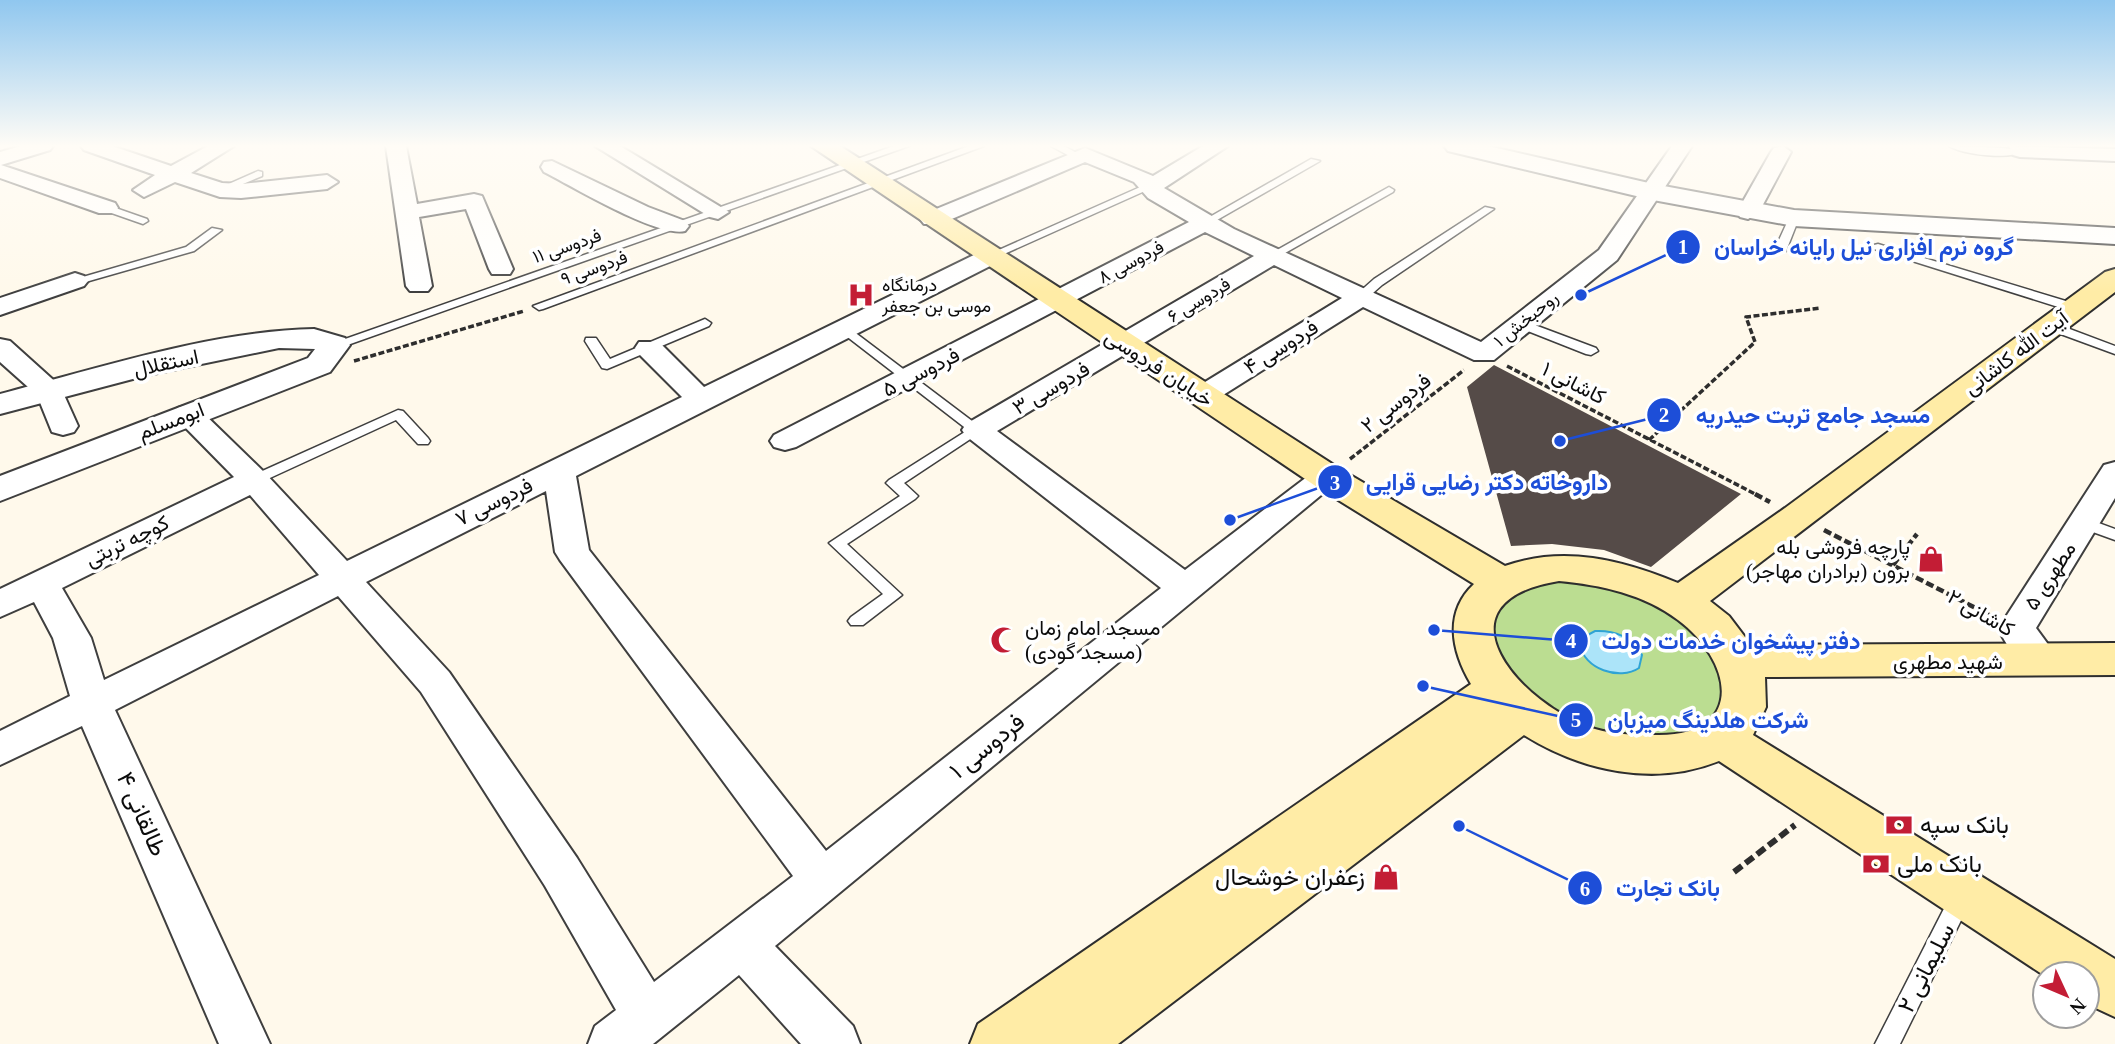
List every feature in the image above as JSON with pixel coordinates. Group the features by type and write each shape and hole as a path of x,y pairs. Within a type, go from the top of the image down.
{"main road":[{"name":"خیابان فردوسی","path":"895,195 1328,477 1501,582"},
{"name":"آیت الله کاشانی","path":"1697,591 2112,283"},
{"path":"1697,591 1738,661 1746,690 1741,717 1722,739 1682,754 1631,755 1576,741 1510,700 1480,663 1472,630 1479,602 1501,582 1532,570 1559,567 1590,569 1652,587 1697,591 1724,621 1788,663"},
{"name":"شهید مطهری","path":"1738,661 1788,663 2029,645 2115,659"},
{"path":"999,1044 1510,700"},
{"path":"1070,1044 1510,700"},
{"path":"1722,739 1965,891 2115,990"}],"street":[{"path":"70,195 107,208"},
{"path":"405,195 419,286"},
{"path":"606,195 640,212 677,226"},
{"path":"685,195 718,212"},
{"path":"932,219 990,195"},
{"path":"1159,195 1206,222 1360,299 1484,354"},
{"name":"روحبخش ۱","path":"1484,354 1519,323 1608,255 1651,195"},
{"path":"1666,195 1748,212 1794,218 2115,236"},
{"path":"1748,212 1758,195"},
{"path":"408,212 474,201 501,270"},
{"name":"فردوسی ۸","path":"1056,302 1206,222"},
{"name":"فردوسی ۶","path":"1124,345 1274,256"},
{"name":"فردوسی ۷","path":"0,749 989,257"},
{"path":"0,307 75,281"},
{"name":"فردوسی ۴","path":"1202,396 1360,299"},
{"name":"فردوسی ۵","path":"785,441 1056,302"},
{"name":"استقلال","path":"0,404 145,366 279,340 314,338 327,355"},
{"name":"فردوسی ۳","path":"977,430 1124,345"},
{"path":"0,347 50,392 63,426"},
{"path":"649,348 701,399"},
{"name":"ابومسلم","path":"0,489 327,355"},
{"path":"188,414 254,480 435,682 561,872 631,1031"},
{"path":"977,430 1184,587"},
{"path":"559,470 572,552 822,880"},
{"name":"مطهری ۵","path":"2029,645 2100,529 2115,472"},
{"name":"فردوسی ۱","path":"631,1031 1184,587 1328,477"},
{"name":"کوچه تربتی","path":"0,604 254,480"},
{"name":"طالقانی ۴","path":"41,583 72,638 92,703 246,1044"},
{"path":"742,944 835,1044"}],"lane":[{"name":"فردوسی ۱۱","path":"327,355 677,226 784,195"},
{"name":"فردوسی ۹","path":"539,306 813,195"},
{"path":"989,257 1131,195"},
{"path":"1206,222 1255,195"},
{"path":"1274,256 1381,195"},
{"path":"107,208 143,222"},
{"path":"1360,299 1378,282 1489,209"},
{"path":"1780,251 1794,218"},
{"path":"75,281 190,249 216,230"},
{"path":"1878,247 2063,317 2115,350"},
{"path":"591,341 607,365 705,323"},
{"path":"1519,323 1591,351"},
{"path":"845,330 977,430 894,482 910,496 836,543 894,595 857,621"},
{"path":"254,480 398,414 423,441"},
{"name":"سلیمانی ۲","path":"1887,1044 1965,891"}],"path":[{"name":"فردوسی ۹","path":"327,355 370,359 539,306"},
{"path":"1649,440 1755,342 1746,317 1821,308"},
{"name":"کاشانی ۱","path":"1484,354 1799,517"},
{"name":"فردوسی ۲","path":"1328,477 1484,354"},
{"name":"کاشانی ۲","path":"1799,517 1893,565 2029,645"},
{"path":"1893,565 1917,534"},
{"path":"1734,873 1824,802"}],"green space":[{"path":"1597,576 1687,616 1729,685 1718,716 1686,737 1637,742 1583,731 1498,672 1489,606 1513,584"}],"water":[{"path":"1595,631 1616,633 1634,644 1642,655 1639,668 1631,672 1613,673 1595,666 1583,653 1580,644 1582,638"}],"building":[{"path":"1494,365 1741,494 1651,567 1604,550 1552,544 1511,546 1467,387"}],"place":[{"name":"درمانگاه موسی بن جعفر","path":"861,295"},
{"name":"گروه نرم افزاری نیل رایانه خراسان","path":"1581,295"},
{"name":"مسجد جامع تربت حیدریه","path":"1560,441"},
{"name":"داروخاته دکتر رضایی قرایی","path":"1230,520"},
{"name":"پارچه فروشی بله برون (برادران مهاجر)","path":"1931,559"},
{"name":"دفتر پیشخوان خدمات دولت","path":"1434,630"},
{"name":"مسجد امام زمان (مسجد گودی)","path":"1004,640"},
{"name":"شرکت هلدینگ میزبان","path":"1423,686"},
{"name":"بانک سپه","path":"1899,825"},
{"name":"بانک تجارت","path":"1459,826"},
{"name":"بانک ملی","path":"1876,864"},
{"name":"زعفران خوشحال","path":"1386,877"}]}
